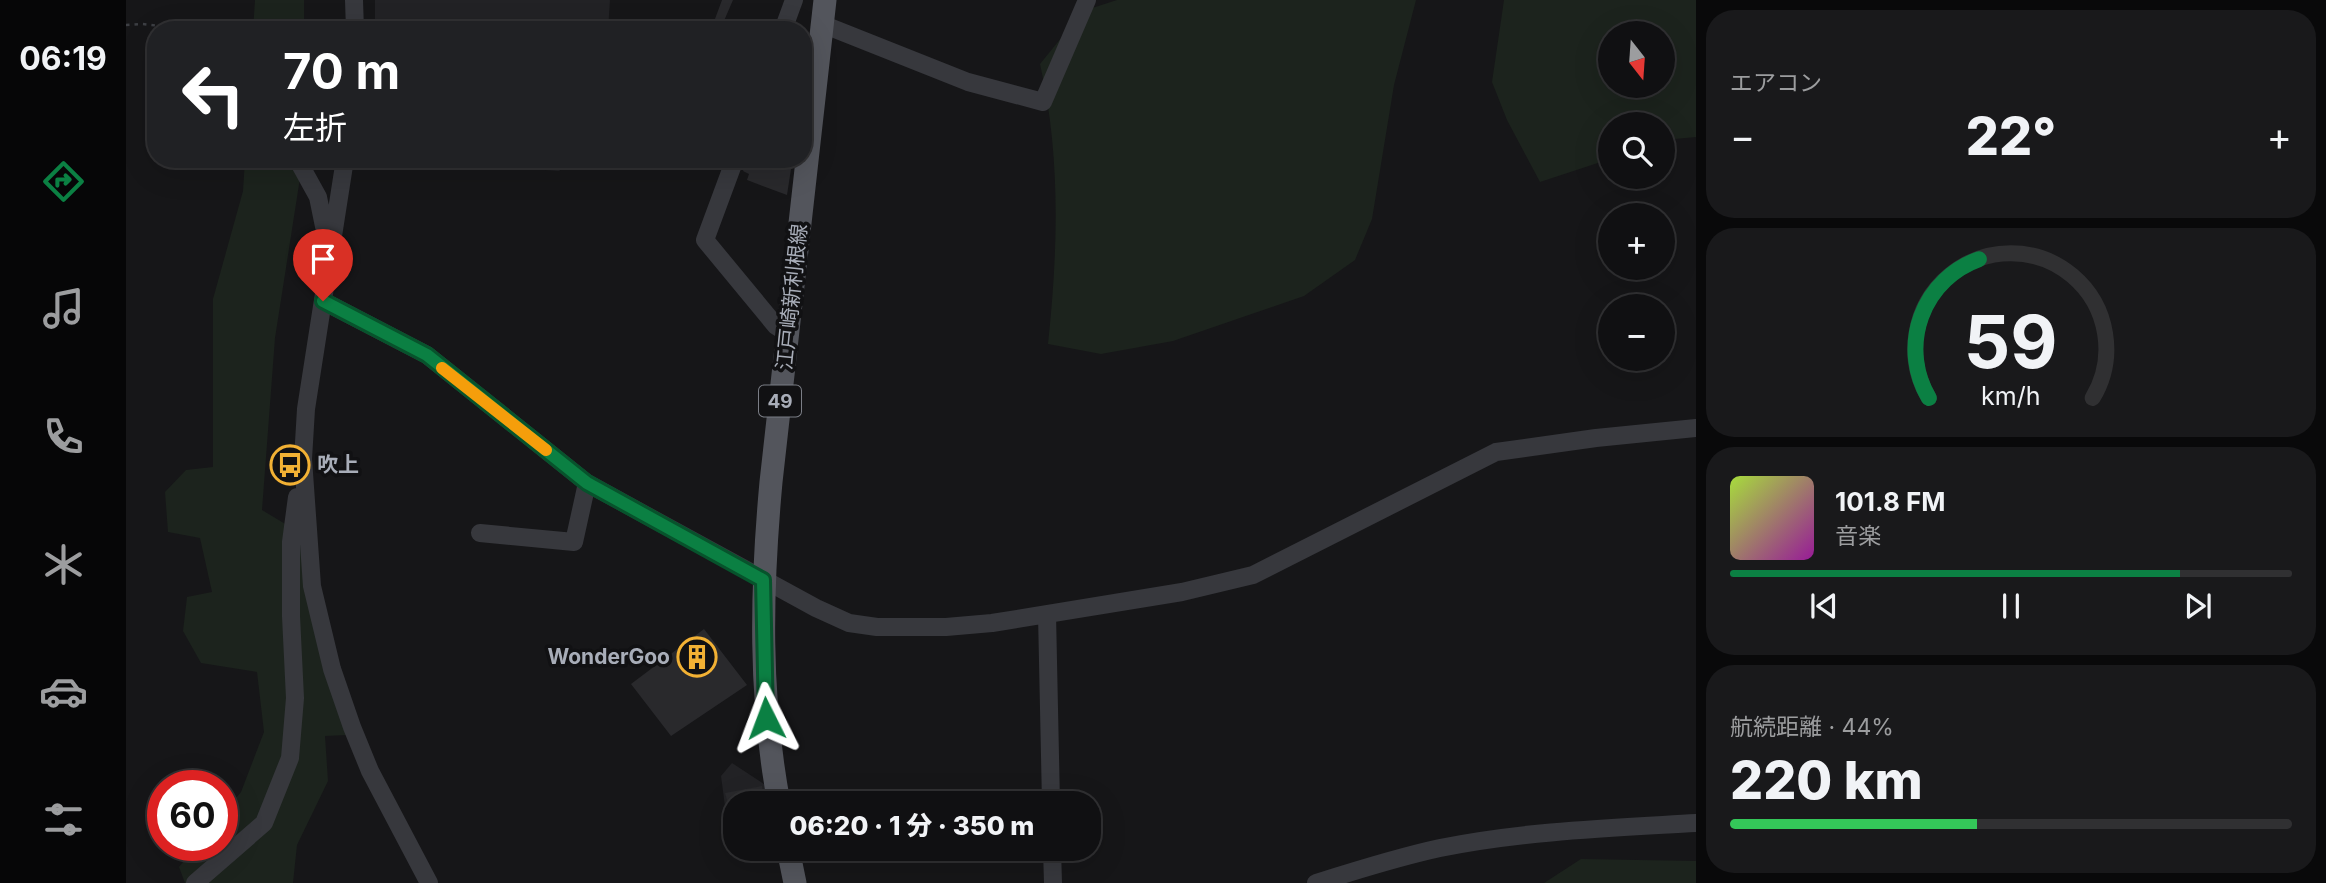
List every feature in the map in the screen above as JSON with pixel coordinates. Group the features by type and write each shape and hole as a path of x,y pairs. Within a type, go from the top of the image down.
{"main road":[{"name":"江戸崎新利根線","path":"812,115 825,0"},
{"name":"江戸崎新利根線","path":"777,791 766,718 763,580 771,482 806,168"},
{"path":"790,861 795,883"}],"street":[{"path":"354,0 355,21"},
{"path":"786,21 794,0"},
{"path":"822,24 968,82 1043,102 1087,0"},
{"path":"302,168 318,197 330,260"},
{"path":"195,883 264,823 290,758 295,698 291,542 303,459 306,409 344,168"},
{"path":"732,168 705,240 776,326 788,333"},
{"path":"323,301 427,355 587,483 816,608 849,623 877,627 969,625 1182,592 1253,575 1496,452 1696,428"},
{"path":"303,459 312,586 332,669 370,771 429,883"},
{"path":"480,533 573,542 587,483"},
{"path":"1047,614 1051,791"},
{"path":"1316,883 1440,848 1564,831 1696,823"},
{"path":"1052,861 1053,883"}],"path":[{"path":"126,25 147,25"}],"shaded area":[{"path":"255,0 304,0 304,21 254,21"},
{"path":"375,0 610,0 609,21 375,21"},
{"path":"1117,0 1416,0 1394,85 1372,219 1355,260 1304,296 1173,341 1101,354 1048,344 1056,203 1052,133 1040,64 1083,11"},
{"path":"1504,0 1696,0 1696,137 1675,139 1675,112 1598,112 1598,163 1540,182 1507,120 1492,82"},
{"path":"244,168 302,168 275,338 262,510 307,537 347,735 325,736 328,781 297,845 293,883 185,883 179,867 184,861 238,861 238,796 264,732 257,672 201,663 183,631 187,597 212,592 200,538 168,532 165,492 186,470 213,467 213,299 243,191"},
{"path":"519,168 562,168 559,171"},
{"path":"732,763 767,786 768,791 723,791 721,776"},
{"path":"1581,859 1696,861 1696,883 1544,883"}],"building":[{"path":"722,0 733,0 724,21 714,21"},
{"path":"744,168 791,169 787,195 747,180 749,174 743,171"},
{"name":"WonderGoo","path":"704,629 747,685 671,736 631,684"},
{"path":"762,786 763,791 736,791"}],"slow traffic":[{"path":"442,368 546,450"}],"place":[{"name":"吹上","path":"290,465"},
{"name":"WonderGoo","path":"697,657"}],"route":[{"path":"323,301 427,355 587,483 763,580 766,718"}]}
